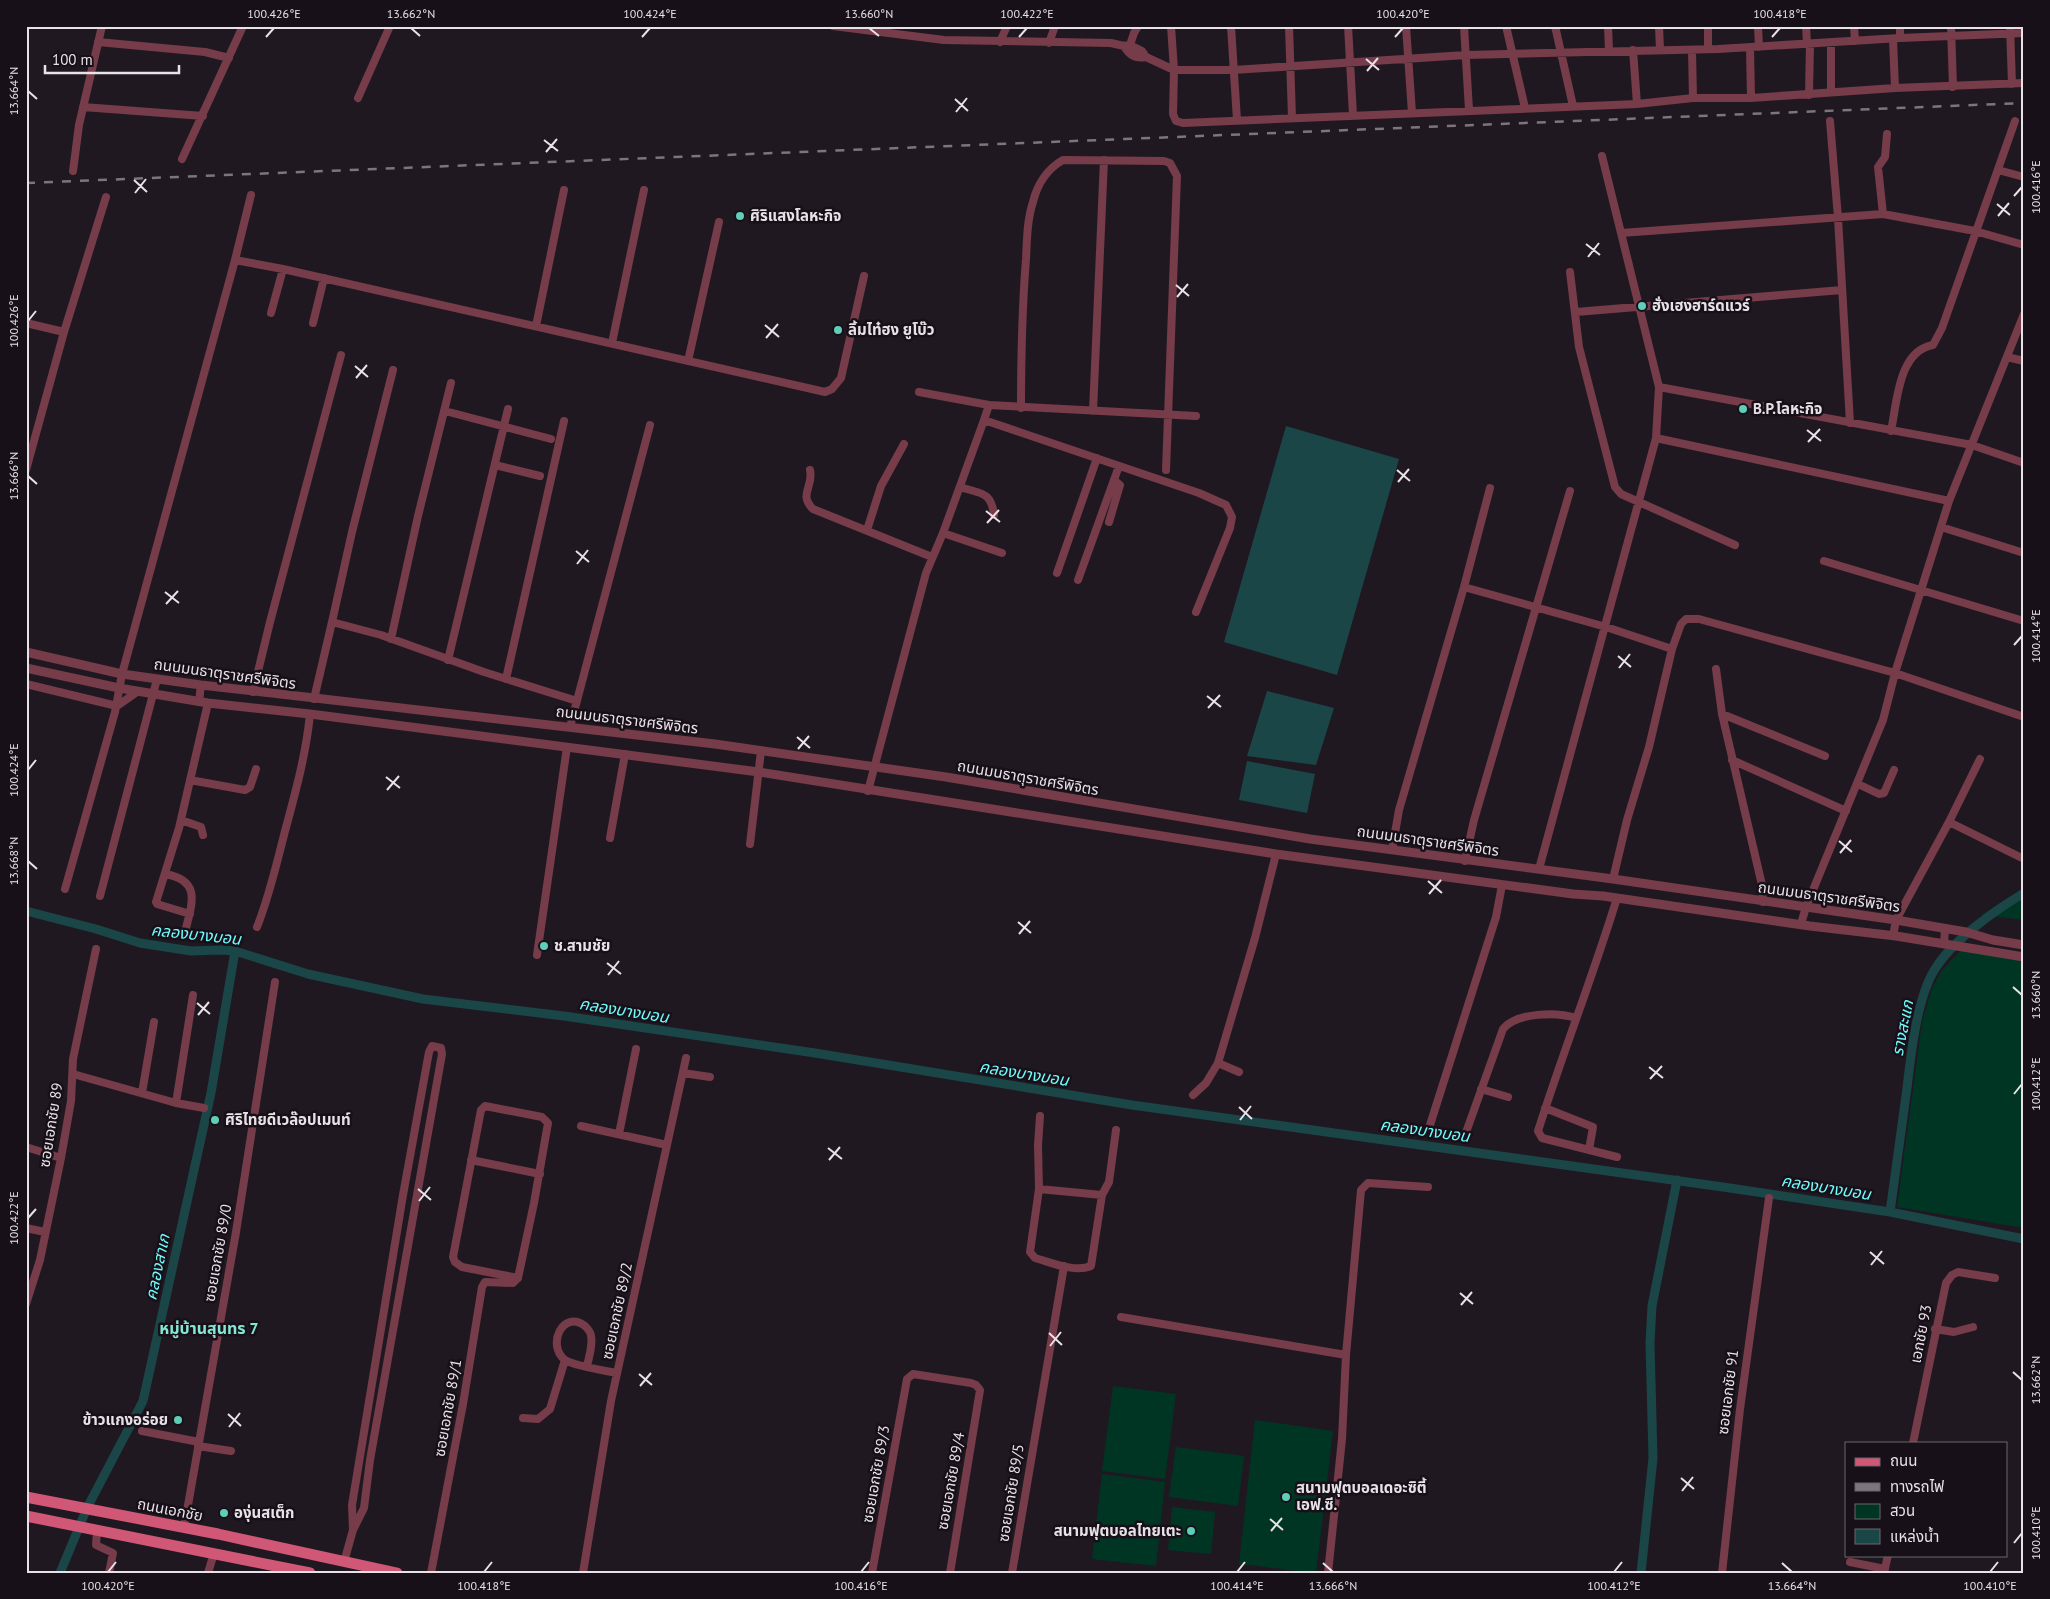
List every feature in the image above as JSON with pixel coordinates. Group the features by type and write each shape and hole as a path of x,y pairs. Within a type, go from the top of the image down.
{"main road":[{"name":"ถนนเอกชัย","path":"26,1497 397,1573"},
{"path":"27,1518 310,1573"}],"street":[{"path":"74,170 83,107 102,26"},
{"path":"182,159 243,26"},
{"path":"358,98 390,26"},
{"path":"833,26 924,39 1111,43 1125,45 1142,51 1146,57 1174,70 1232,70 1466,55 1750,48 1950,37 2010,30 2024,33"},
{"path":"1000,42 1007,26"},
{"path":"1048,43 1055,26"},
{"path":"1125,45 1138,26"},
{"path":"1171,26 1174,114 1176,121 1183,123 1637,104 1693,98 1751,98 1895,88 2024,83"},
{"path":"1230,26 1237,120"},
{"path":"1289,26 1292,118"},
{"path":"1348,26 1353,115"},
{"path":"1406,26 1412,113"},
{"path":"1464,26 1469,110"},
{"path":"1506,26 1524,108"},
{"path":"1555,26 1573,106"},
{"path":"1608,26 1609,51"},
{"path":"1659,26 1660,50"},
{"path":"1708,26 1708,49"},
{"path":"1758,26 1759,47"},
{"path":"1806,26 1809,95"},
{"path":"1854,26 1855,41"},
{"path":"1895,88 1896,39 1900,26"},
{"path":"1951,26 1953,86"},
{"path":"2010,30 2012,84"},
{"path":"98,42 205,52 229,58"},
{"path":"1830,43 1831,92"},
{"path":"1750,48 1751,98"},
{"path":"1633,50 1637,104"},
{"path":"1692,50 1693,98"},
{"path":"83,107 203,116"},
{"path":"1830,121 1838,218 1850,423"},
{"path":"1891,431 1903,376 1916,352 1923,346 1933,344 1942,328 2015,121"},
{"path":"1883,214 1878,167 1885,157 1887,134"},
{"path":"1539,869 1656,438 1658,387 1602,156"},
{"path":"1021,408 1022,302 1030,212 1033,200 1046,174 1054,164 1063,160 1164,161 1170,163 1177,176 1166,470"},
{"path":"1093,411 1104,160"},
{"path":"1998,170 2024,177"},
{"path":"536,326 564,190"},
{"path":"612,343 644,190"},
{"path":"65,889 117,706 122,674 251,195"},
{"path":"26,470 64,332 106,197"},
{"path":"1621,234 1883,214 1975,230 2024,245"},
{"path":"688,361 719,222"},
{"path":"235,260 324,278 825,392 832,389 841,378 864,276"},
{"path":"271,313 283,269"},
{"path":"1570,272 1579,346 1615,487 1621,494 1735,545"},
{"path":"313,323 324,278"},
{"path":"1576,312 1842,290"},
{"path":"1801,924 1806,907 1883,720 1895,673 1949,501 2024,314"},
{"path":"26,323 64,332"},
{"path":"254,692 270,622 340,355"},
{"path":"2007,357 2024,361"},
{"path":"314,699 354,522 393,370"},
{"path":"392,639 418,516 451,384"},
{"path":"1658,387 1972,445 2024,463"},
{"path":"918,392 990,406 1196,416"},
{"path":"868,791 919,596 990,406"},
{"path":"448,660 476,536 508,409"},
{"path":"445,411 551,439"},
{"path":"984,420 1219,500 1230,510 1232,517 1230,528 1196,612"},
{"path":"506,679 564,421"},
{"path":"570,727 650,425"},
{"path":"1656,438 1949,501"},
{"path":"867,530 881,486 904,444"},
{"path":"1057,573 1097,458"},
{"path":"495,465 540,476"},
{"path":"1078,580 1118,466"},
{"path":"810,470 810,483 806,494 809,505 813,509 932,557"},
{"path":"1109,522 1120,485 1114,480"},
{"path":"960,487 989,498 992,503 994,516"},
{"path":"1392,850 1399,810 1464,587 1490,488"},
{"path":"1465,861 1474,820 1570,491"},
{"path":"1942,527 2024,553"},
{"path":"943,533 1002,553"},
{"path":"1824,561 2024,621"},
{"path":"1464,587 1606,627 1672,649"},
{"path":"1612,879 1649,747 1672,649 1681,624 1686,619 1692,618 1895,673 2024,716"},
{"path":"332,622 392,639 448,660 577,700"},
{"name":"ถนนมนธาตุราชศรีพิจิตร","path":"26,652 122,674 201,685 760,750 952,778 1310,839 1612,879 1896,920 1966,932 1993,940 2024,945"},
{"name":"ถนนมนธาตุราชศรีพิจิตร","path":"26,668 154,695 759,772 868,791 1276,854 1893,936 2024,957"},
{"path":"1716,668 1722,714 1762,885 1763,902"},
{"path":"100,896 157,679"},
{"path":"26,684 117,706 137,692"},
{"path":"190,914 156,904 190,780 203,702 201,685"},
{"path":"257,927 271,892 306,752 310,714"},
{"path":"1722,714 1825,756"},
{"path":"537,955 567,747"},
{"path":"750,844 760,750"},
{"path":"610,838 625,754"},
{"path":"1893,936 1896,920 1949,822 1980,759"},
{"path":"1732,760 1846,811"},
{"path":"190,780 245,790 250,787 256,770"},
{"path":"1858,784 1879,794 1884,793 1894,770"},
{"path":"180,820 201,827 204,835"},
{"path":"1949,822 2024,859"},
{"path":"1193,1095 1206,1083 1218,1064 1255,938 1276,854"},
{"path":"165,874 177,876 192,892 190,914 186,928"},
{"path":"1430,1125 1496,917 1502,885"},
{"path":"1617,898 1602,947 1538,1131 1542,1138 1617,1157"},
{"path":"1944,944 1945,929"},
{"path":"2001,954 2003,942"},
{"name":"ซอยเอกชัย 89","path":"26,1304 40,1260 61,1158 71,1101 73,1059 96,948"},
{"name":"ซอยเอกชัย 89/0","path":"184,1528 236,1232 275,982"},
{"path":"176,1103 193,995"},
{"path":"1464,1138 1503,1028 1507,1023 1524,1017 1538,1015 1564,1014 1576,1018"},
{"path":"142,1093 154,1022"},
{"path":"344,1562 353,1530 364,1508 370,1460 442,1054 441,1048 435,1045 432,1046 429,1052 403,1195 352,1505 353,1530"},
{"path":"619,1134 636,1049"},
{"name":"ซอยเอกชัย 89/2","path":"583,1573 617,1374 686,1058"},
{"path":"1218,1064 1239,1072"},
{"path":"683,1073 710,1077"},
{"path":"73,1074 176,1103 204,1108"},
{"path":"1481,1089 1508,1097"},
{"path":"488,1106 542,1117 546,1120 548,1128 540,1174 518,1278 462,1267 455,1262 453,1256 481,1110 488,1106"},
{"path":"1545,1108 1593,1127 1589,1150"},
{"path":"1040,1116 1038,1145 1039,1189 1030,1252 1035,1258 1064,1266 1088,1267 1093,1263 1102,1195 1109,1182 1116,1130"},
{"path":"581,1126 667,1145"},
{"path":"26,1147 61,1158"},
{"path":"471,1160 540,1174"},
{"path":"1328,1573 1342,1439 1346,1355 1358,1218 1363,1186 1368,1183 1375,1183 1428,1187"},
{"path":"1039,1189 1102,1195"},
{"name":"ซอยเอกชัย 91","path":"1722,1573 1740,1409 1768,1199"},
{"path":"26,1228 45,1232"},
{"name":"ซอยเอกชัย 89/5","path":"1012,1573 1064,1266"},
{"name":"เอกชัย 93","path":"1913,1442 1943,1293 1952,1275 1958,1272 1995,1278"},
{"name":"ซอยเอกชัย 89/1","path":"431,1573 463,1404 482,1287 485,1282 513,1282 518,1278"},
{"path":"1121,1318 1346,1355"},
{"path":"587,1366 592,1336 590,1330 580,1323 572,1321 567,1323 558,1332 557,1347 565,1360 587,1366 617,1374"},
{"path":"1935,1329 1954,1332 1973,1327"},
{"path":"523,1418 538,1419 550,1409 565,1360"},
{"name":"ซอยเอกชัย 89/4","path":"907,1379 913,1374 972,1383 979,1388 980,1394 950,1573"},
{"name":"ซอยเอกชัย 89/3","path":"872,1573 907,1379"},
{"path":"142,1431 231,1451"},
{"path":"94,1530 96,1545 113,1553 109,1573"},
{"path":"208,1573 214,1553"},
{"path":"1850,1562 1885,1571 1888,1556"}],"green space":[{"path":"2024,888 2024,920 1981,915"},
{"path":"1961,950 2024,960 2024,1228 1897,1207 1922,1022 1932,988 1942,970"},
{"path":"1113,1386 1176,1394 1165,1479 1102,1471"},
{"name":"สนามฟุตบอลเดอะซิตี้ เอฟ.ซี.","path":"1255,1420 1333,1431 1316,1573 1239,1564"},
{"path":"1176,1447 1244,1456 1238,1506 1169,1497"},
{"path":"1102,1474 1165,1482 1156,1566 1092,1559"},
{"name":"สนามฟุตบอลไทยเตะ","path":"1172,1507 1215,1512 1211,1554 1168,1550"}],"water":[{"path":"1286,426 1399,459 1337,675 1224,642"},
{"path":"1267,691 1334,708 1316,765 1247,756"},
{"path":"1247,761 1315,774 1307,813 1239,800"}],"waterway":[{"name":"รางสะแก","path":"1890,1212 1913,1043 1919,1010 1929,981 1935,969 1952,947 1987,917 2024,893"},
{"name":"คลองบางบอน","path":"26,911 96,929 140,943 191,951 235,951 308,974 423,999 564,1016 815,1053 1132,1105 1890,1212 2024,1239"},
{"name":"คลองสาเก","path":"60,1573 87,1508 143,1401 211,1093 235,951"},
{"path":"1641,1573 1653,1458 1650,1343 1652,1306 1677,1180"}],"railway":[{"path":"26,183 2024,103"}],"place":[{"name":"ศิริแสงโลหะกิจ","path":"740,216"},
{"name":"ฮั่งเฮงฮาร์ดแวร์","path":"1642,306"},
{"name":"ลิ้มไท๋ฮง ยูโบ๊ว","path":"838,330"},
{"name":"B.P.โลหะกิจ","path":"1743,409"},
{"name":"ช.สามชัย","path":"544,946"},
{"name":"ศิริไทยดีเวล๊อปเมนท์","path":"215,1120"},
{"name":"ข้าวแกงอร่อย","path":"178,1420"},
{"name":"สนามฟุตบอลเดอะซิตี้ เอฟ.ซี.","path":"1286,1497"},
{"name":"องุ่นสเต็ก","path":"224,1513"},
{"name":"สนามฟุตบอลไทยเตะ","path":"1191,1531"}],"district":[{"name":"หมู่บ้านสุนทร 7","path":"209,1328"}]}
